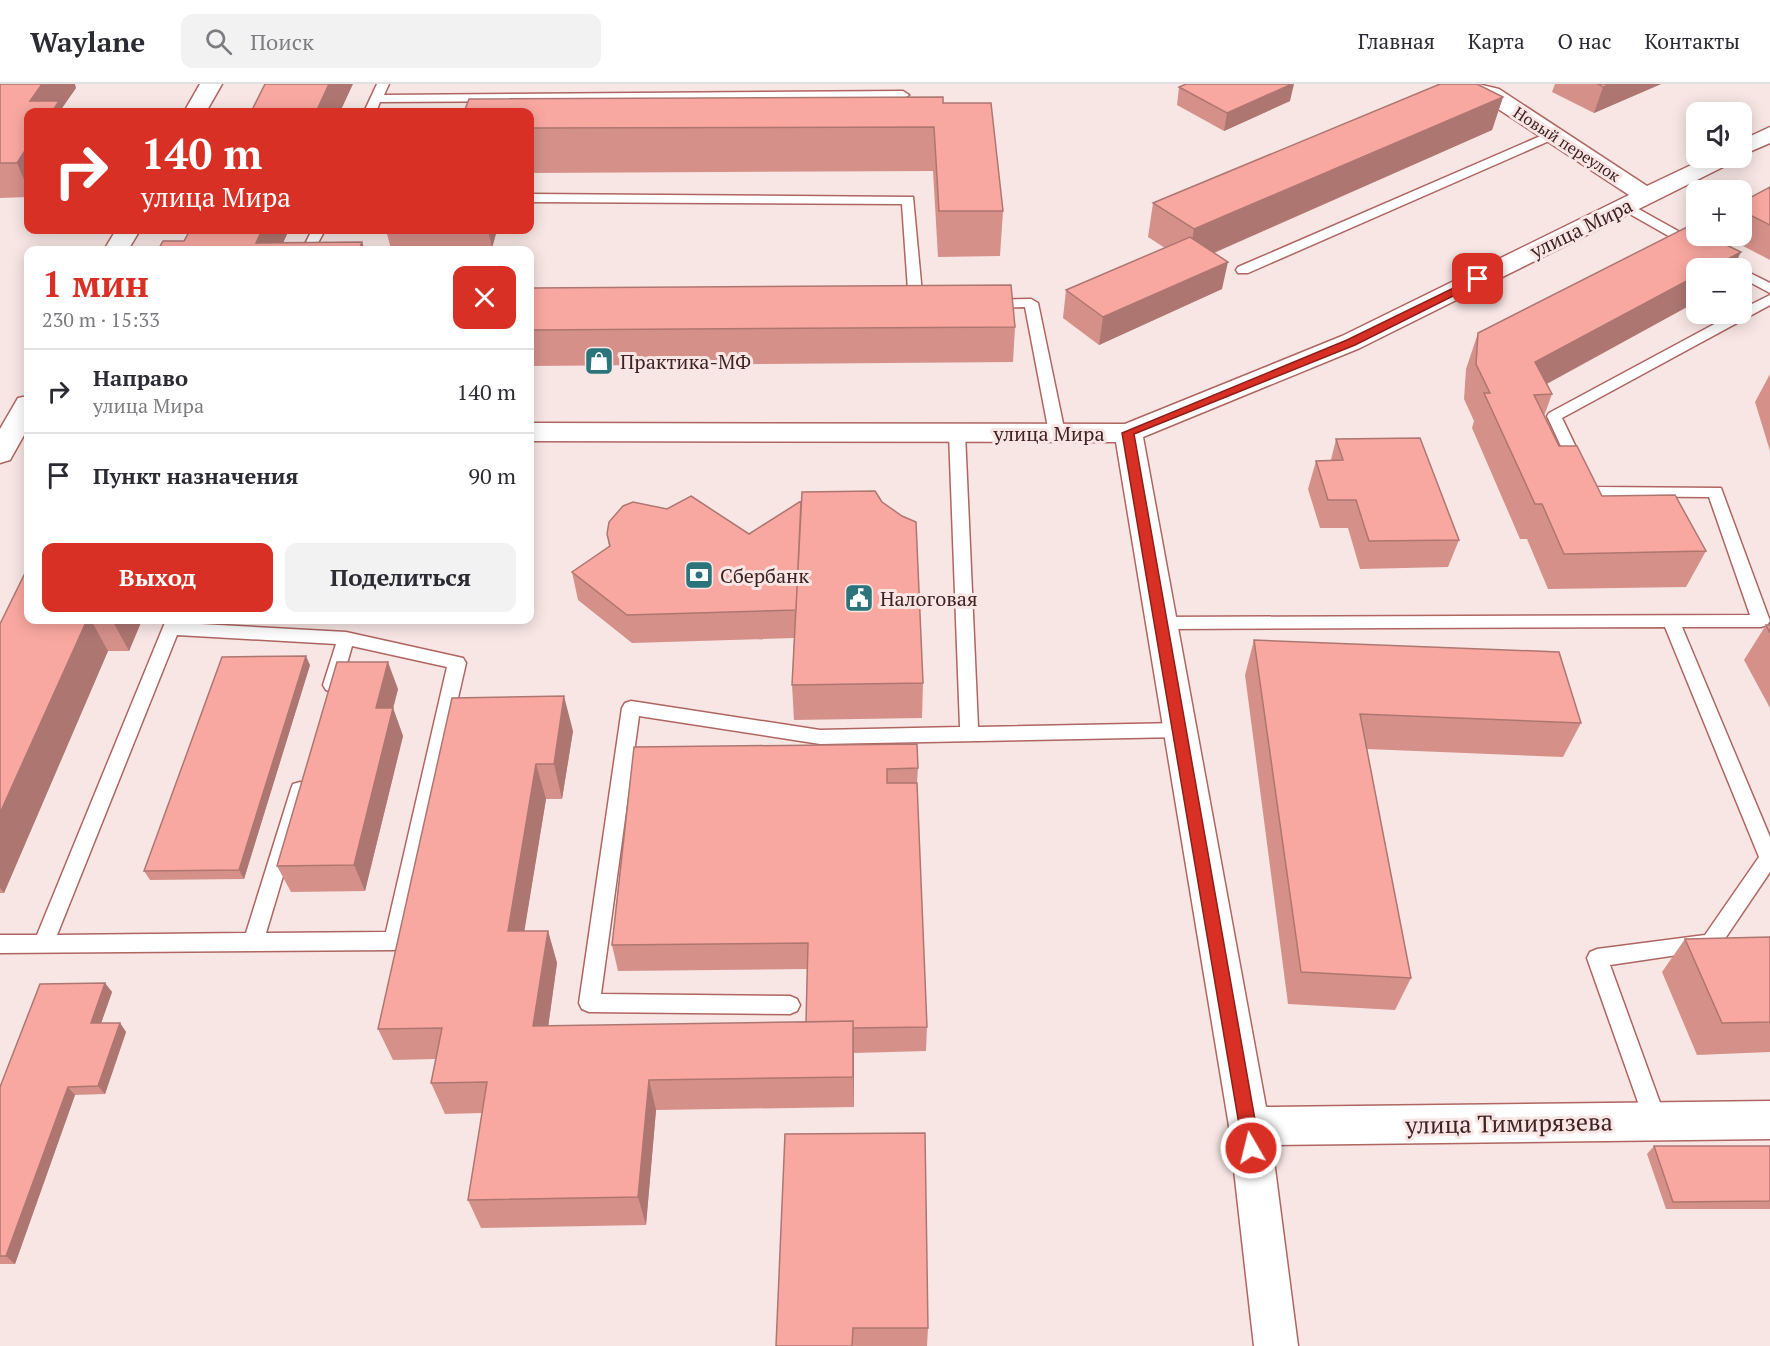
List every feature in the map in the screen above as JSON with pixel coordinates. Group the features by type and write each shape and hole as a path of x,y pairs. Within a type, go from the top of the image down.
{"street":[{"path":"197,108 211,84"},
{"name":"Новый переулок","path":"1453,84 1491,94 1552,135 1636,201"},
{"path":"1752,143 1770,134"},
{"name":"улица Мира","path":"534,432 1128,433 1351,342 1703,168"},
{"path":"0,454 21,430"},
{"path":"1128,433 1249,1126 1276,1346"},
{"name":"улица Тимирязева","path":"1249,1126 1770,1120"}],"lane":[{"path":"372,108 383,84"},
{"path":"376,99 903,96"},
{"path":"1244,270 1552,135"},
{"path":"534,198 908,200 916,304"},
{"path":"1636,201 1719,258"},
{"path":"1752,279 1770,289"},
{"path":"1161,623 1766,621 1715,492 1590,492 1554,416 1770,299"},
{"path":"973,304 1030,303 1058,433"},
{"path":"957,432 969,734"},
{"path":"1656,1122 1597,958 1711,943 1769,858 1671,621"},
{"path":"0,944 43,945 394,941 457,663 346,638 173,624 43,945"},
{"path":"326,706 346,638"},
{"path":"790,1005 589,1003 631,708 820,737 1180,730"},
{"path":"254,942 305,773"}],"building":[{"path":"0,84 42,84 30,101 59,101 55,108 24,108 24,152 17,163 0,163"},
{"path":"265,84 329,84 318,108 253,108"},
{"path":"1186,84 1292,84 1227,113 1179,87"},
{"path":"1440,84 1477,84 1503,97 1194,229 1153,203"},
{"path":"943,97 943,103 991,103 1003,211 939,211 934,127 534,128 534,108 466,108 469,99"},
{"path":"1770,187 1770,225 1752,216 1752,197"},
{"path":"1686,228 1686,246 1729,246 1741,252 1730,258 1686,258 1686,281 1535,362 1552,394 1534,395 1559,446 1577,446 1602,496 1675,495 1706,551 1564,554 1542,504 1535,504 1484,393 1490,393 1476,364 1478,333"},
{"path":"188,234 260,234 256,243 362,242 360,246 160,246 163,241 184,241"},
{"path":"1190,237 1228,262 1103,317 1066,290"},
{"path":"1011,285 1015,327 534,330 534,288"},
{"path":"1420,438 1459,540 1369,541 1356,500 1328,500 1316,461 1343,460 1336,439"},
{"name":"Налоговая","path":"875,491 882,502 902,516 916,522 923,683 792,685 802,492"},
{"path":"691,496 749,534 801,501 796,610 627,615 572,572 610,546 607,534 609,522 623,506 633,502 667,509"},
{"path":"24,575 24,624 85,624 0,813 0,624"},
{"path":"1254,640 1559,652 1581,723 1360,714 1411,978 1301,972"},
{"path":"306,656 239,870 144,871 222,657"},
{"path":"337,662 388,662 376,708 393,708 354,865 277,866"},
{"path":"564,696 554,764 536,764 508,931 548,931 533,1026 853,1021 853,1077 649,1080 638,1197 468,1200 487,1082 431,1083 442,1028 378,1029 452,698"},
{"path":"917,744 918,768 887,769 887,783 917,783 927,1027 853,1028 853,1021 806,1022 808,943 612,945 634,747"},
{"path":"1770,937 1770,1022 1722,1023 1685,939"},
{"path":"105,983 91,1023 120,1023 98,1086 68,1087 6,1256 0,1256 0,1087 40,984"},
{"path":"925,1133 928,1328 853,1328 852,1346 776,1346 785,1134"},
{"path":"1654,1146 1770,1146 1770,1201 1673,1202"}],"place":[{"name":"Практика-МФ","path":"599,361"},
{"name":"Сбербанк","path":"699,575"},
{"name":"Налоговая","path":"859,598"}],"route":[{"path":"1251,1148 1128,433 1351,342 1478,279"}]}
